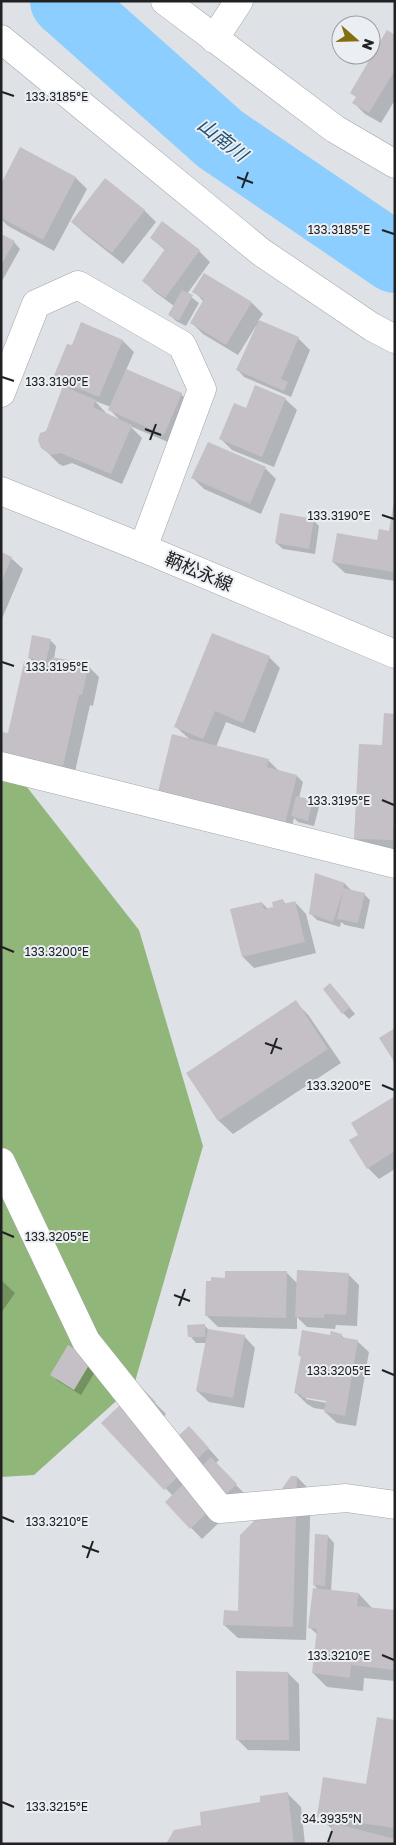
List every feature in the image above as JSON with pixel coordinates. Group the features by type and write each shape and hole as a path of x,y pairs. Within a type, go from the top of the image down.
{"street":[{"path":"165,1 334,128 395,164"},
{"path":"214,39 238,1"},
{"path":"1,39 261,252 372,327 395,339"},
{"path":"1,393 36,304 78,285 182,345 202,390 144,548"},
{"name":"鞆松永線","path":"1,491 144,548 395,654"},
{"path":"1,766 395,864"},
{"path":"1,1162 86,1341 220,1509 346,1498 395,1505"}],"green space":[{"path":"1,754 139,930 203,1146 134,1385 34,1475 1,1477"}],"building":[{"path":"387,30 395,35 395,70 369,113 352,103 356,97 350,93 366,65 381,65 381,40"},
{"path":"20,147 76,177 43,240 1,218 1,184"},
{"path":"105,178 145,210 112,253 71,222"},
{"path":"162,221 200,250 165,298 142,281 165,249 150,238"},
{"path":"1,234 15,241 1,265"},
{"path":"204,273 252,302 226,345 190,323 204,299 192,292"},
{"path":"182,290 193,295 179,321 168,315"},
{"path":"259,320 299,337 281,379 288,382 284,391 236,370"},
{"path":"81,322 123,340 99,397 53,378 67,344 72,345"},
{"path":"126,369 182,393 164,435 108,410"},
{"path":"255,385 286,398 262,457 219,439 234,403 246,408"},
{"path":"63,386 96,400 93,407 132,425 111,474 60,453 51,455 41,448 38,440 40,433 46,431"},
{"path":"208,442 266,467 250,504 191,478"},
{"path":"394,501 394,572 332,562 337,533 377,540 379,529 389,531"},
{"path":"280,513 314,519 309,549 275,543"},
{"path":"1,552 12,557 1,583"},
{"path":"212,633 270,656 243,723 215,711 203,739 174,727"},
{"path":"32,635 51,639 46,662 28,658"},
{"path":"52,657 89,664 82,695 79,695 63,766 1,753 1,732 8,733 24,662 50,667"},
{"path":"384,713 395,714 395,827 393,827 393,840 354,839 359,744 382,745"},
{"path":"172,734 269,759 267,767 297,775 285,824 158,792"},
{"path":"296,796 313,800 308,821 291,816"},
{"path":"315,873 345,883 343,888 365,893 358,923 337,919 343,891 333,922 309,914"},
{"path":"283,899 284,904 295,901 305,942 242,957 230,909 262,902 264,909 273,907 272,902"},
{"path":"330,983 350,1007 342,1014 323,989"},
{"path":"296,1000 328,1049 218,1121 186,1073"},
{"path":"395,1028 395,1063 379,1038"},
{"path":"395,1096 395,1151 367,1169 349,1140 358,1135 351,1123"},
{"path":"297,1270 349,1273 346,1315 325,1314 324,1318 295,1317"},
{"path":"225,1271 287,1271 286,1318 205,1316 206,1281 211,1281 211,1277 225,1278"},
{"path":"205,1324 205,1337 188,1337 187,1325"},
{"path":"208,1329 245,1335 233,1398 196,1391"},
{"path":"302,1330 330,1335 331,1331 342,1334 341,1337 358,1340 345,1416 324,1412 326,1401 301,1397 302,1395 294,1393 301,1356 298,1355"},
{"path":"68,1345 92,1360 74,1390 50,1375"},
{"path":"140,1386 156,1402 151,1407 178,1436 189,1426 209,1448 164,1490 101,1423"},
{"path":"211,1457 237,1484 190,1529 165,1502"},
{"path":"291,1476 297,1476 293,1627 223,1625 224,1610 238,1611 240,1535 271,1504"},
{"path":"315,1534 328,1535 325,1586 313,1585"},
{"path":"313,1588 359,1593 357,1606 395,1610 395,1670 351,1665 350,1678 312,1673 317,1629 308,1628"},
{"path":"236,1671 288,1672 289,1740 236,1740"},
{"path":"377,1717 395,1720 395,1828 317,1817 323,1777 366,1784"},
{"path":"288,1792 294,1844 166,1844 174,1830 201,1825 200,1812 260,1802 260,1796"},
{"path":"333,1823 395,1839 395,1844 328,1844"}],"waterway":[{"name":"山南川","path":"65,1 220,139 395,258"}]}
